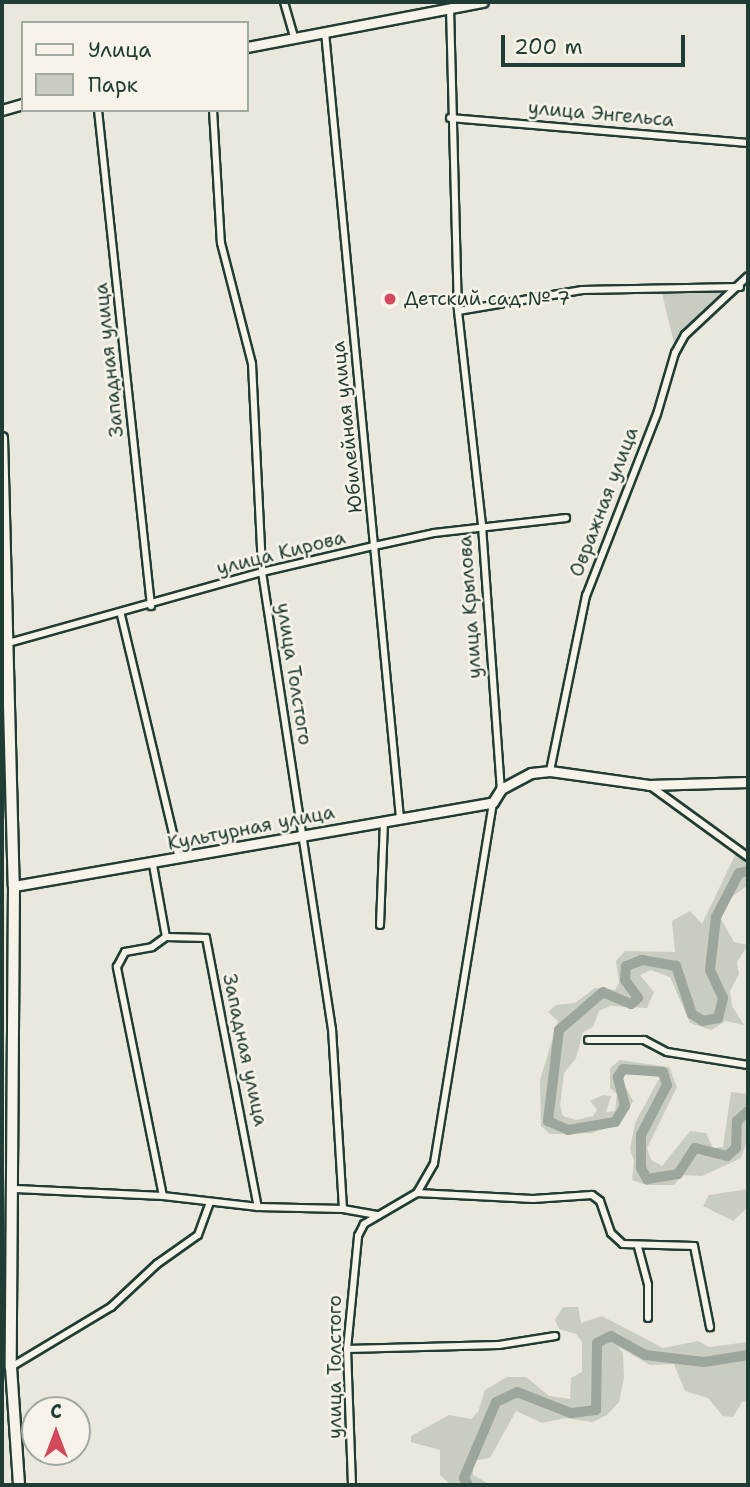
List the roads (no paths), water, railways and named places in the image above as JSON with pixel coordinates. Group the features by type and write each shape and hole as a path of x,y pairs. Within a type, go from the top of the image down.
{"main road":[{"path":"2,438 15,886 16,1189 11,1367 19,1485"}],"street":[{"path":"284,2 294,37"},
{"path":"248,47 483,2"},
{"name":"улица Крылова","path":"450,8 450,118 458,311 482,526 501,789"},
{"name":"Юбилейная улица","path":"325,32 400,818"},
{"path":"2,110 21,105"},
{"name":"Западная улица","path":"98,112 151,606"},
{"name":"улица Толстого","path":"213,112 221,243 252,363 262,572 332,1029 343,1209"},
{"name":"улица Энгельса","path":"450,118 748,143"},
{"name":"Овражная улица","path":"550,771 586,596 657,414 675,353 715,304 740,287 748,276"},
{"path":"458,311 582,290 740,287"},
{"name":"улица Кирова","path":"8,643 121,615 262,572 374,546 482,526 566,518"},
{"path":"121,615 179,860"},
{"path":"710,1327 694,1247 638,1247 623,1244 611,1234 600,1201 592,1195 533,1199 416,1193 434,1163 493,802 501,789 517,778 550,771 649,785 748,782"},
{"path":"649,785 748,857"},
{"name":"Культурная улица","path":"15,886 153,865 303,835 493,802"},
{"path":"380,925 384,822"},
{"path":"153,865 166,937"},
{"name":"Западная улица","path":"163,1196 117,967 125,952 152,947 166,937 206,938 258,1208"},
{"path":"588,1040 644,1040 667,1052 748,1065"},
{"path":"16,1189 163,1196 209,1204 258,1208 343,1209 378,1215"},
{"name":"улица Толстого","path":"352,1485 347,1349 358,1236 378,1215 416,1193"},
{"path":"11,1367 111,1307 157,1264 198,1235 209,1204"},
{"path":"638,1247 648,1285 648,1318"},
{"path":"347,1349 499,1345 555,1336"}],"waterway":[{"path":"748,871 739,873 716,917 710,970 723,998 718,1018 703,1021 692,1014 676,966 642,960 626,966 625,980 638,998 631,1004 603,992 559,1030 548,1121 568,1130 615,1122 625,1106 618,1077 623,1069 663,1072 667,1085 641,1135 641,1168 647,1179 678,1174 695,1148 727,1156 736,1148 737,1121 748,1111"},
{"path":"468,1485 464,1478 496,1402 517,1392 571,1413 596,1410 597,1343 611,1336 645,1355 704,1362 748,1355"}],"place":[{"name":"Детский сад № 7","path":"390,299"}]}
